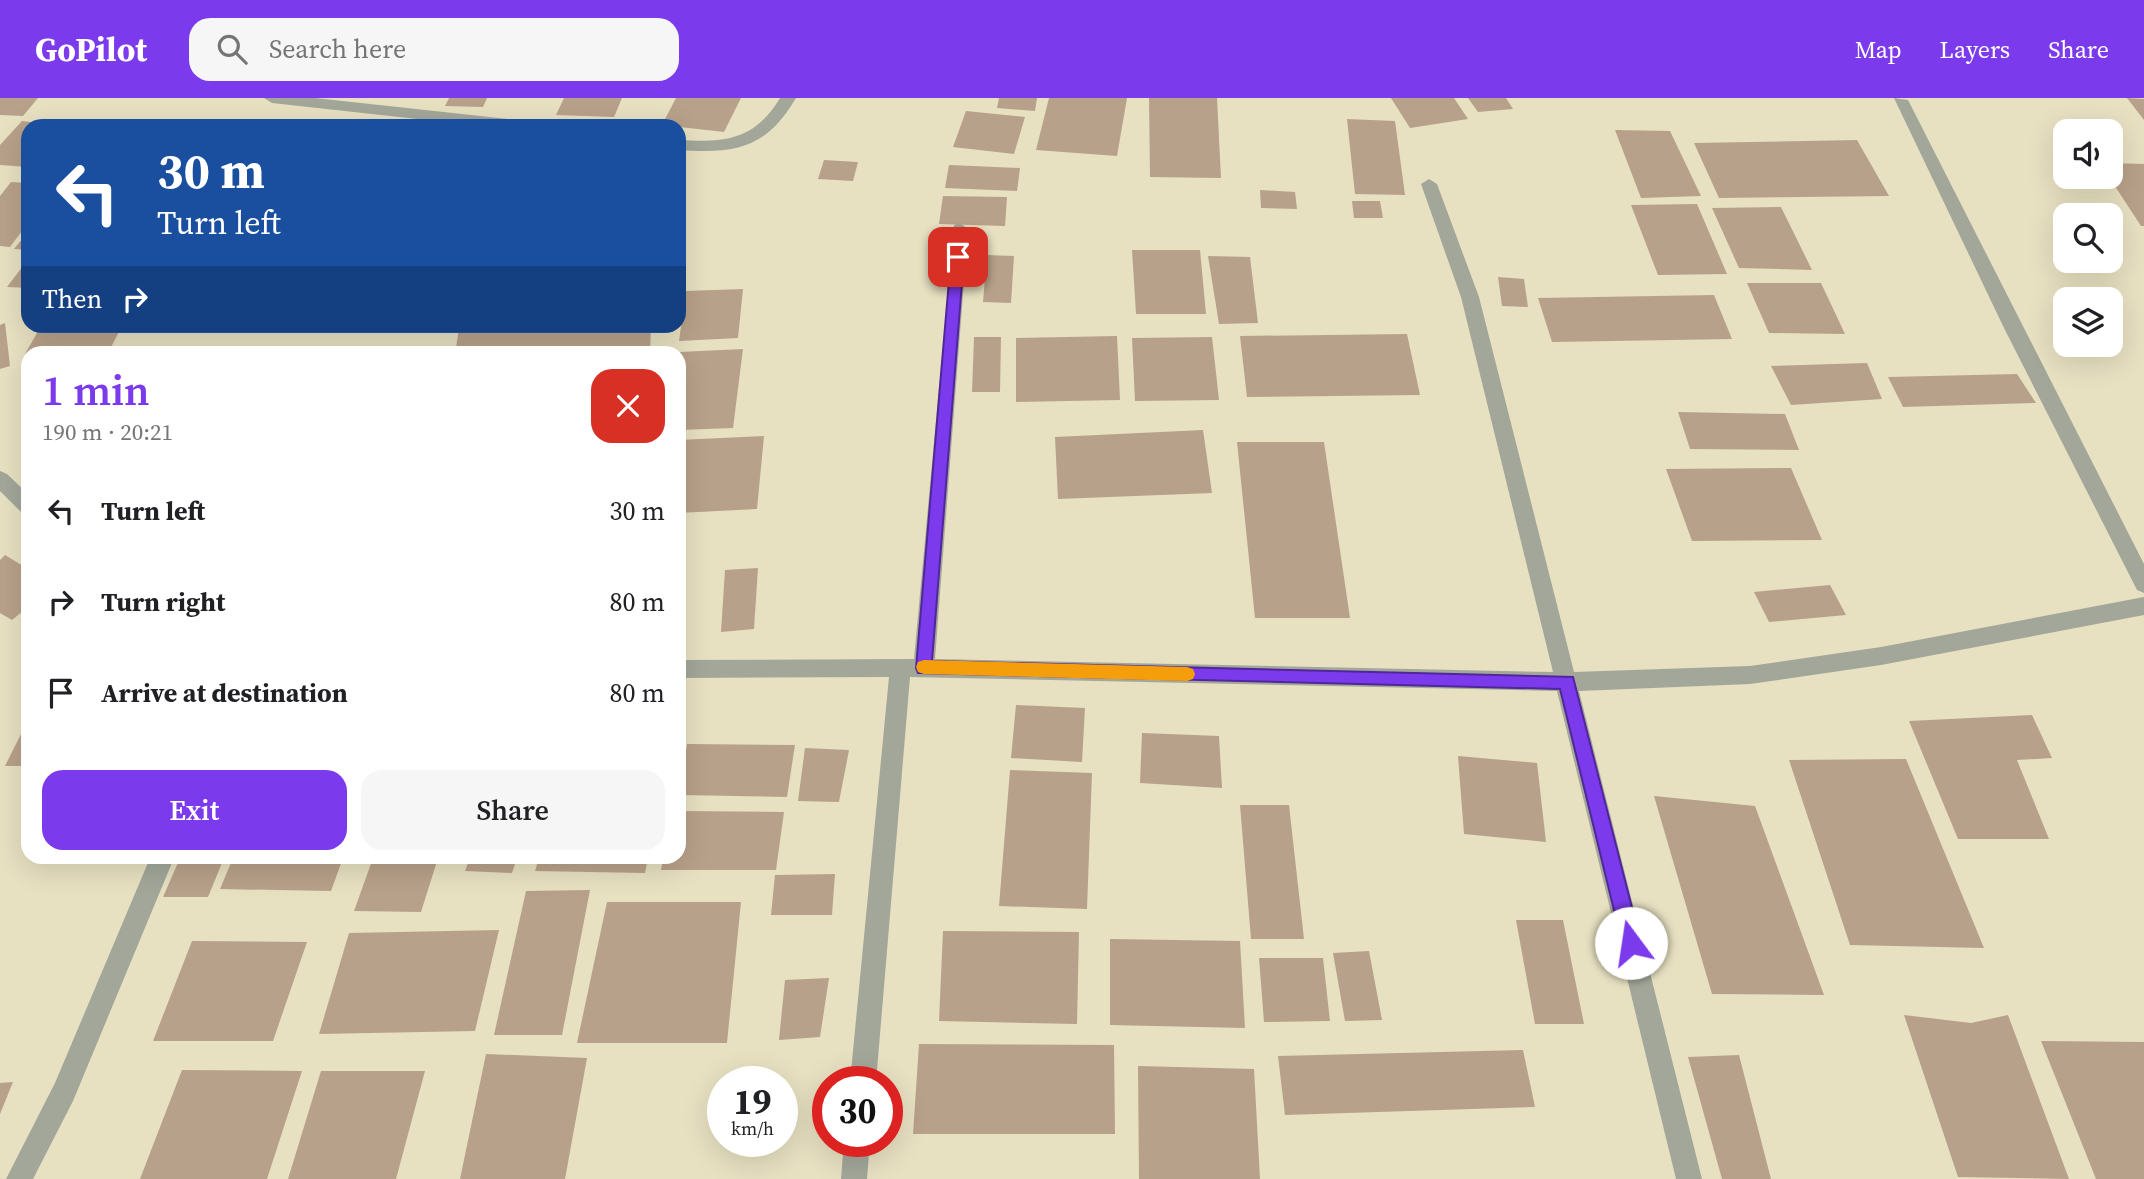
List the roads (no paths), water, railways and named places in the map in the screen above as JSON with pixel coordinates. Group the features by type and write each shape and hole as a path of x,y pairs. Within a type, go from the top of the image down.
{"street":[{"path":"272,98 461,119"},
{"path":"686,146 699,148 754,137 778,115 788,98"},
{"path":"1900,100 2012,328 2144,584"},
{"path":"1429,184 1470,297 1689,1179"},
{"path":"924,668 960,229"},
{"path":"0,480 21,500"},
{"path":"686,669 924,668 1567,682 1751,675 1881,656 2144,606"},
{"path":"864,1066 900,668"},
{"path":"19,1179 64,1092 159,864"},
{"path":"854,1179 856,1157"}]}
